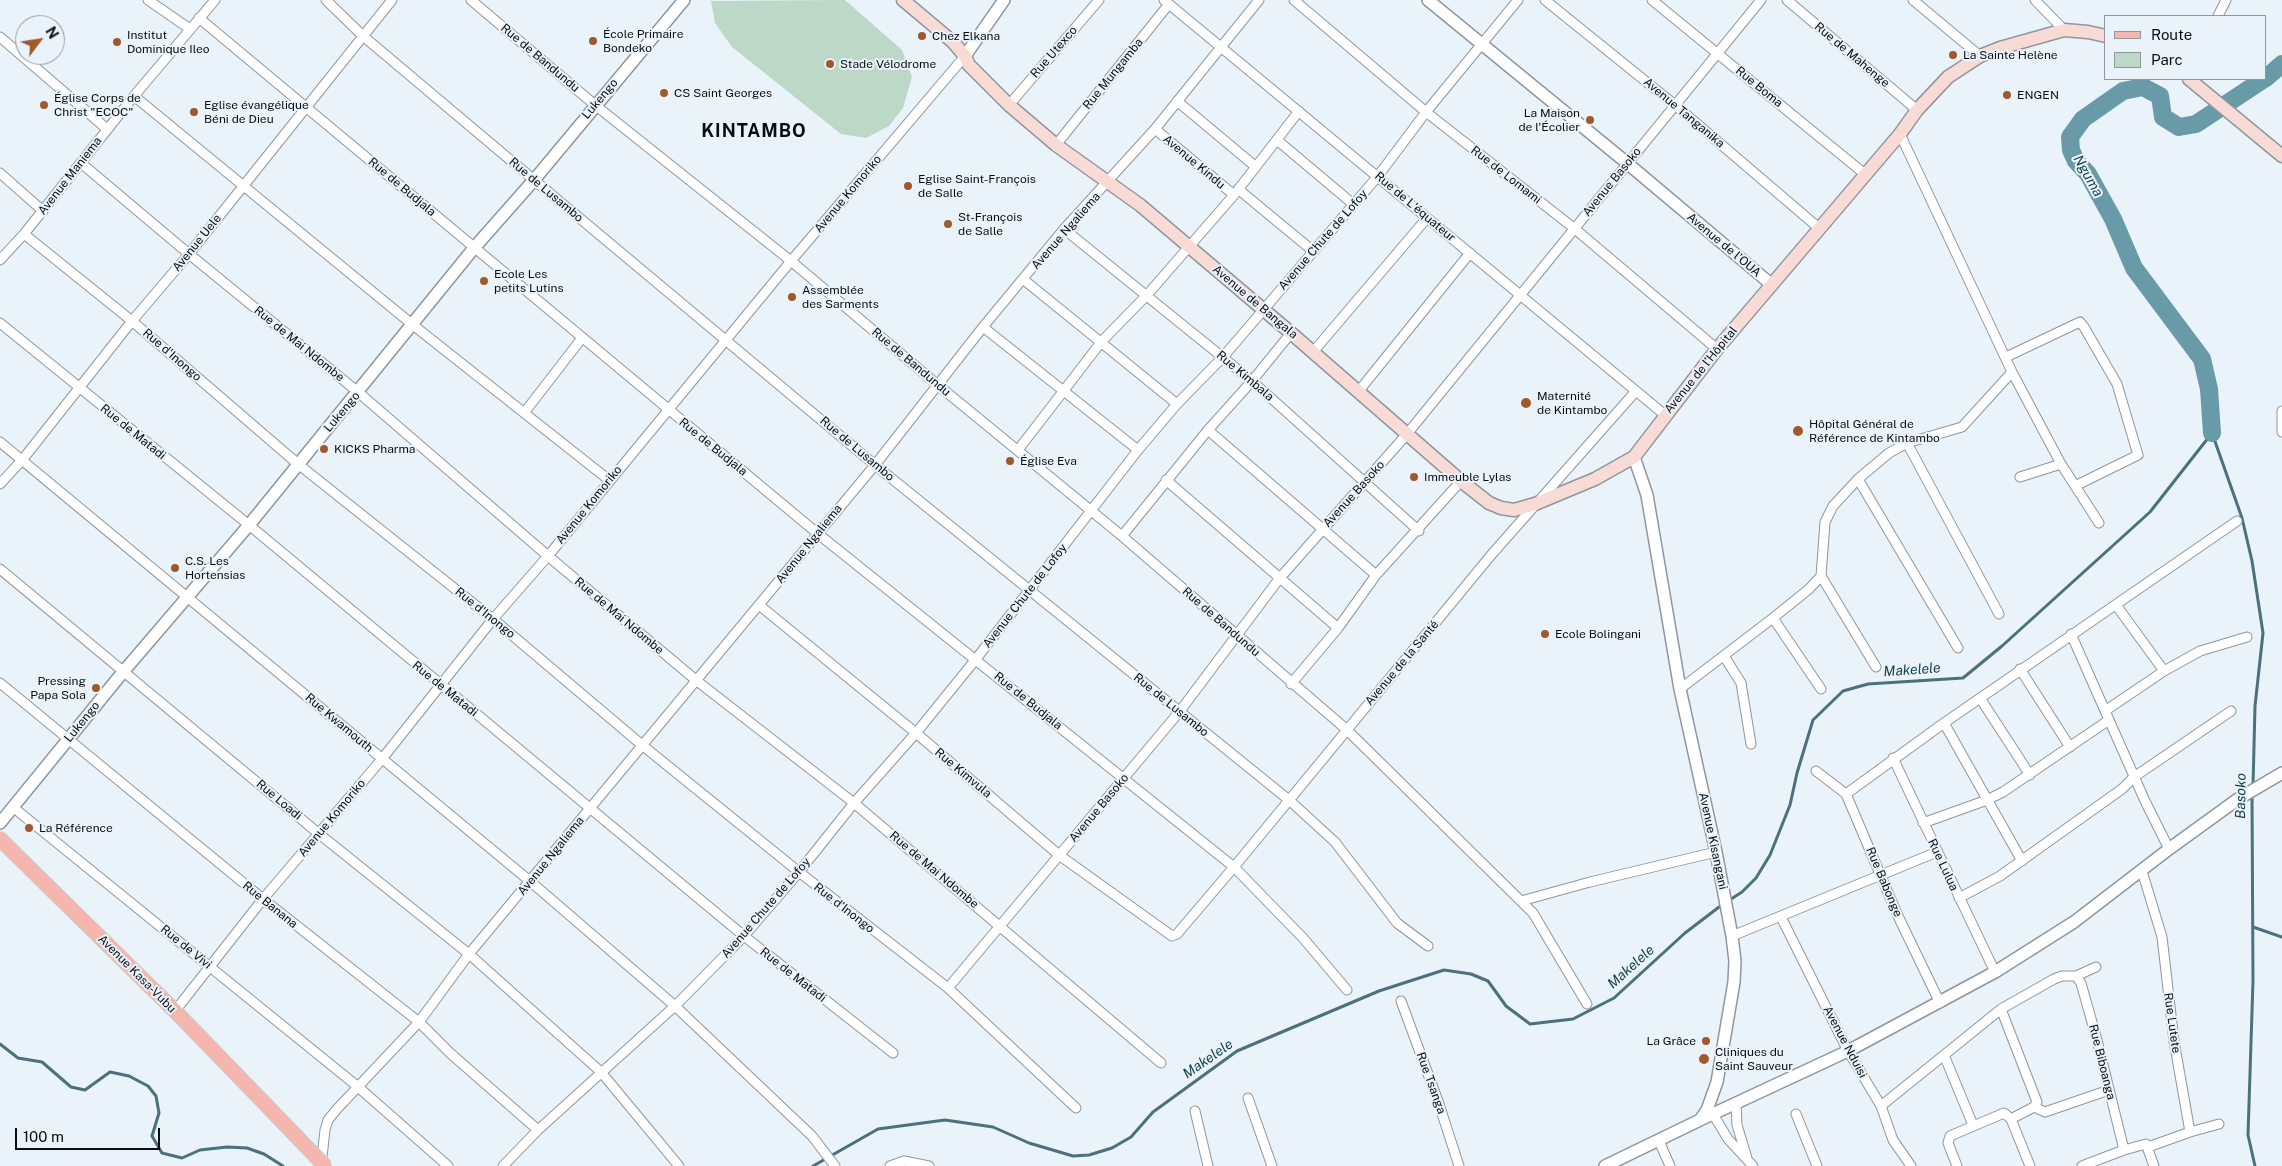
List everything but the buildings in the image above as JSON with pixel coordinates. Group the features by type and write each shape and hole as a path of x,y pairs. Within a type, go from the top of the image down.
{"main road":[{"name":"Avenue de Bangala","path":"903,0 943,33 965,56 969,65 1009,105 1056,145 1109,182 1188,246 1489,503 1501,508 1514,510 1535,504 1610,472 1634,457"},
{"name":"Avenue de l’OUA","path":"1772,286 1900,134 1917,110 1948,77 1980,56 2000,48 2064,30 2104,36"},
{"path":"2190,80 2282,156"},
{"name":"Avenue de l’Hôpital","path":"1634,457 1717,349 1772,286"},
{"name":"Avenue Kasa-Vubu","path":"0,840 175,1011 323,1166"}],"street":[{"path":"148,0 190,29"},
{"name":"Avenue Maniema","path":"0,260 24,234 107,129 215,0"},
{"name":"Rue de Lusambo","path":"326,0 363,36 875,465 1289,800 1335,842 1397,923 1428,946"},
{"name":"Avenue Uele","path":"0,484 132,321 189,254 392,0"},
{"name":"Rue de Bandundu","path":"471,0 595,105 791,261 938,386 1122,536 1291,684 1346,729 1533,913 1588,1004"},
{"name":"Lukengo","path":"0,823 123,672 249,526 474,248 534,180 684,0"},
{"name":"Avenue Komoriko","path":"175,1011 262,899 382,758 493,619 548,556 791,261 965,56 1004,0"},
{"name":"Rue Utexco","path":"1009,105 1099,0"},
{"name":"Avenue Ngaliema","path":"323,1166 328,1120 357,1086 419,1022 469,954 531,882 642,745 875,465 1064,229 1109,182 1259,0"},
{"name":"Rue de Lomami","path":"1294,0 1426,112 1575,229 1717,349"},
{"name":"Avenue de l’OUA","path":"1428,0 1627,163 1772,286"},
{"name":"Avenue Chute de Lofoy","path":"503,1166 538,1130 675,1006 744,936 799,872 854,803 916,733 976,659 1092,512 1138,450 1177,404 1223,357 1378,176 1426,112 1518,0"},
{"name":"Avenue Tanganika","path":"1545,0 1675,105 1820,230"},
{"name":"Rue Boma","path":"1652,0 1866,175"},
{"name":"Avenue Basoko","path":"948,988 1180,711 1279,579 1407,434 1761,0"},
{"name":"Rue de Mahenge","path":"1786,0 1917,110"},
{"path":"1913,0 1980,56"},
{"path":"2035,0 2064,30"},
{"path":"2218,15 2226,0"},
{"name":"Rue de L'équateur","path":"1166,2 1665,415"},
{"name":"Rue Mungamba","path":"1056,145 1166,2"},
{"name":"Rue de Budjala","path":"199,18 817,533 976,659 1122,779 1234,866 1303,938 1347,990"},
{"path":"0,37 107,129"},
{"path":"134,96 413,325 609,480"},
{"path":"1177,101 1256,167"},
{"path":"1018,450 1102,341 1147,295 1236,192 1300,111"},
{"name":"Avenue Kindu","path":"1154,128 1313,251"},
{"path":"1900,134 2012,372 2061,464 2099,523"},
{"path":"1277,140 1353,204"},
{"name":"Rue de Mai Ndombe","path":"81,163 358,392 548,556 697,681 854,803 1161,1063"},
{"path":"0,173 43,210"},
{"path":"1313,352 1427,218"},
{"name":"Rue Kimbala","path":"1064,229 1252,381 1419,531"},
{"name":"Rue d'Inongo","path":"24,234 132,321 298,464 493,619 642,745 799,872 948,988 1076,1108"},
{"path":"1358,392 1470,253"},
{"path":"1024,280 1102,341 1177,404"},
{"path":"2006,358 2080,322 2117,384 2138,455 2075,486"},
{"name":"Rue de Matadi","path":"0,323 249,526 744,936 893,1053"},
{"path":"984,327 1138,450"},
{"path":"1122,536 1166,480 1291,333"},
{"path":"524,413 582,338"},
{"path":"1876,667 1821,576 1825,522 1833,506 1858,479 1889,453 1907,443 1962,428 2012,372"},
{"name":"Avenue de la Santé","path":"1172,936 1177,934 1535,504 1636,391"},
{"path":"2282,411 2282,432"},
{"path":"1208,430 1376,575"},
{"name":"Rue Kwamouth","path":"0,442 531,882 675,1006 812,1136 834,1165"},
{"path":"1907,443 1999,614"},
{"name":"Avenue Kisangani","path":"1634,457 1647,495 1680,688 1716,852 1732,936 1734,975 1728,1017 1714,1095 1700,1120"},
{"path":"2020,477 2061,464"},
{"path":"1858,479 1958,648"},
{"path":"1166,480 1338,628"},
{"path":"1291,684 1338,628 1376,575 1419,531 1461,481"},
{"path":"1816,772 1846,794 1944,722 2237,521"},
{"name":"Rue Loadi","path":"0,569 318,833 469,954 601,1072 679,1166"},
{"path":"1680,688 1773,618 1809,589 1821,576"},
{"name":"Rue Kimvula","path":"759,605 916,733 1059,855 1172,936"},
{"path":"2116,605 2164,671"},
{"path":"1773,618 1821,689"},
{"path":"2071,634 2134,777 2169,849"},
{"path":"2105,711 2164,671 2200,650 2247,638"},
{"path":"1724,656 1741,683 1750,744"},
{"path":"2020,669 2070,747"},
{"name":"Rue Banana","path":"0,682 262,899 419,1022 450,1053 538,1130"},
{"path":"1980,698 2030,775"},
{"path":"1959,898 1992,881 2122,789 2134,777 2230,711"},
{"path":"1924,823 1987,800 2030,775 2109,720"},
{"path":"1944,722 2022,860"},
{"name":"Rue Lulua","path":"1893,758 1995,972"},
{"path":"1605,1166 1736,1102 1848,1051 1995,972 2074,922 2238,799 2280,775"},
{"name":"Rue Babonge","path":"1846,794 1898,916 1940,1003"},
{"name":"Rue de Vivi","path":"14,808 357,1086"},
{"path":"1521,901 1590,882 1716,852"},
{"path":"1732,936 1781,918 1937,852"},
{"name":"Rue Lutete","path":"2142,871 2162,937 2174,1041 2190,1132"},
{"name":"Avenue Nduisi","path":"1781,918 1848,1051 1881,1106 1894,1140 1911,1166"},
{"path":"1881,1106 2001,1009 2054,979 2062,976 2076,976 2096,967"},
{"name":"Rue Biboanga","path":"2076,976 2081,983 2124,1150"},
{"name":"Rue Tsanga","path":"1401,1001 1459,1166"},
{"path":"2001,1009 2036,1094 2037,1102 2034,1107 2011,1119"},
{"path":"1944,1054 1973,1125"},
{"path":"357,1086 448,1166"},
{"path":"2034,1107 2045,1112 2108,1090"},
{"path":"1248,1098 1272,1166"},
{"path":"1736,1102 1737,1125 1750,1163"},
{"path":"1195,1111 1208,1166"},
{"path":"1957,1166 1948,1140 1973,1125 2004,1113 2011,1119 2030,1166"},
{"path":"1713,1114 1728,1140 1750,1163"},
{"path":"1796,1114 1817,1166"},
{"path":"2082,1166 2104,1162 2124,1150 2147,1146 2219,1124"},
{"path":"1659,1141 1670,1166"},
{"path":"2147,1146 2154,1166"},
{"path":"890,1166 904,1162 929,1166"}],"green space":[{"name":"Stade Vélodrome","path":"845,0 902,50 912,77 903,108 889,126 866,138 841,134 732,47 715,23 711,1"}],"waterway":[{"name":"Nguma","path":"2267,77 2282,64"},
{"name":"Nguma","path":"2212,433 2209,389 2202,359 2134,268 2113,219 2088,174 2076,161 2071,150 2070,137 2083,119 2123,91 2143,87 2160,96 2163,117 2179,127 2196,124 2262,80"},
{"name":"Basoko","path":"2212,433 2242,518 2252,561 2263,633 2255,706 2253,786"},
{"name":"Makelele","path":"1728,901 1742,892 1756,878 1770,855 1790,805 1797,773 1813,720 1843,691 1868,684 1963,678 2002,646 2150,512 2212,433"},
{"name":"Basoko","path":"2252,795 2253,981 2248,1135 2255,1166"},
{"name":"Makelele","path":"813,1166 878,1129 945,1120 993,1127 1029,1143 1073,1156 1089,1155 1112,1148 1131,1137 1153,1112 1237,1051 1379,991 1444,970 1471,974 1488,981 1506,1006 1530,1024 1573,1019 1614,998 1685,933 1723,904"},
{"path":"2253,927 2282,937"},
{"path":"0,1044 18,1058 42,1062 71,1087 85,1090 110,1072 129,1076 148,1086 156,1096 159,1113 152,1136 162,1153 182,1158 200,1150 227,1147 247,1148 264,1154 283,1166"}],"place":[{"name":"Chez Elkana","path":"922,36"},
{"name":"École Primaire Bondeko","path":"593,41"},
{"name":"Institut Dominique Ileo","path":"117,42"},
{"name":"La Sainte Helène","path":"1953,55"},
{"name":"Stade Vélodrome","path":"830,64"},
{"name":"CS Saint Georges","path":"664,93"},
{"name":"ENGEN","path":"2007,95"},
{"name":"Église Corps de Christ \"ECOC\"","path":"44,105"},
{"name":"Eglise évangélique Béni de Dieu","path":"194,112"},
{"name":"La Maison de l'Écolier","path":"1590,120"},
{"name":"Eglise Saint-François de Salle","path":"908,186"},
{"name":"St-François de Salle","path":"948,224"},
{"name":"Ecole Les petits Lutins","path":"484,281"},
{"name":"Assemblée des Sarments","path":"792,297"},
{"name":"Maternité de Kintambo","path":"1526,403"},
{"name":"Hôpital Général de Référence de Kintambo","path":"1798,431"},
{"name":"KICKS Pharma","path":"324,449"},
{"name":"Église Eva","path":"1010,461"},
{"name":"Immeuble Lylas","path":"1414,477"},
{"name":"C.S. Les Hortensias","path":"175,568"},
{"name":"Ecole Bolingani","path":"1545,634"},
{"name":"Pressing Papa Sola","path":"96,688"},
{"name":"La Référence","path":"29,828"},
{"name":"La Grâce","path":"1706,1041"},
{"name":"Cliniques du Saint Sauveur","path":"1704,1059"}],"district":[{"name":"KINTAMBO","path":"754,131"}]}
